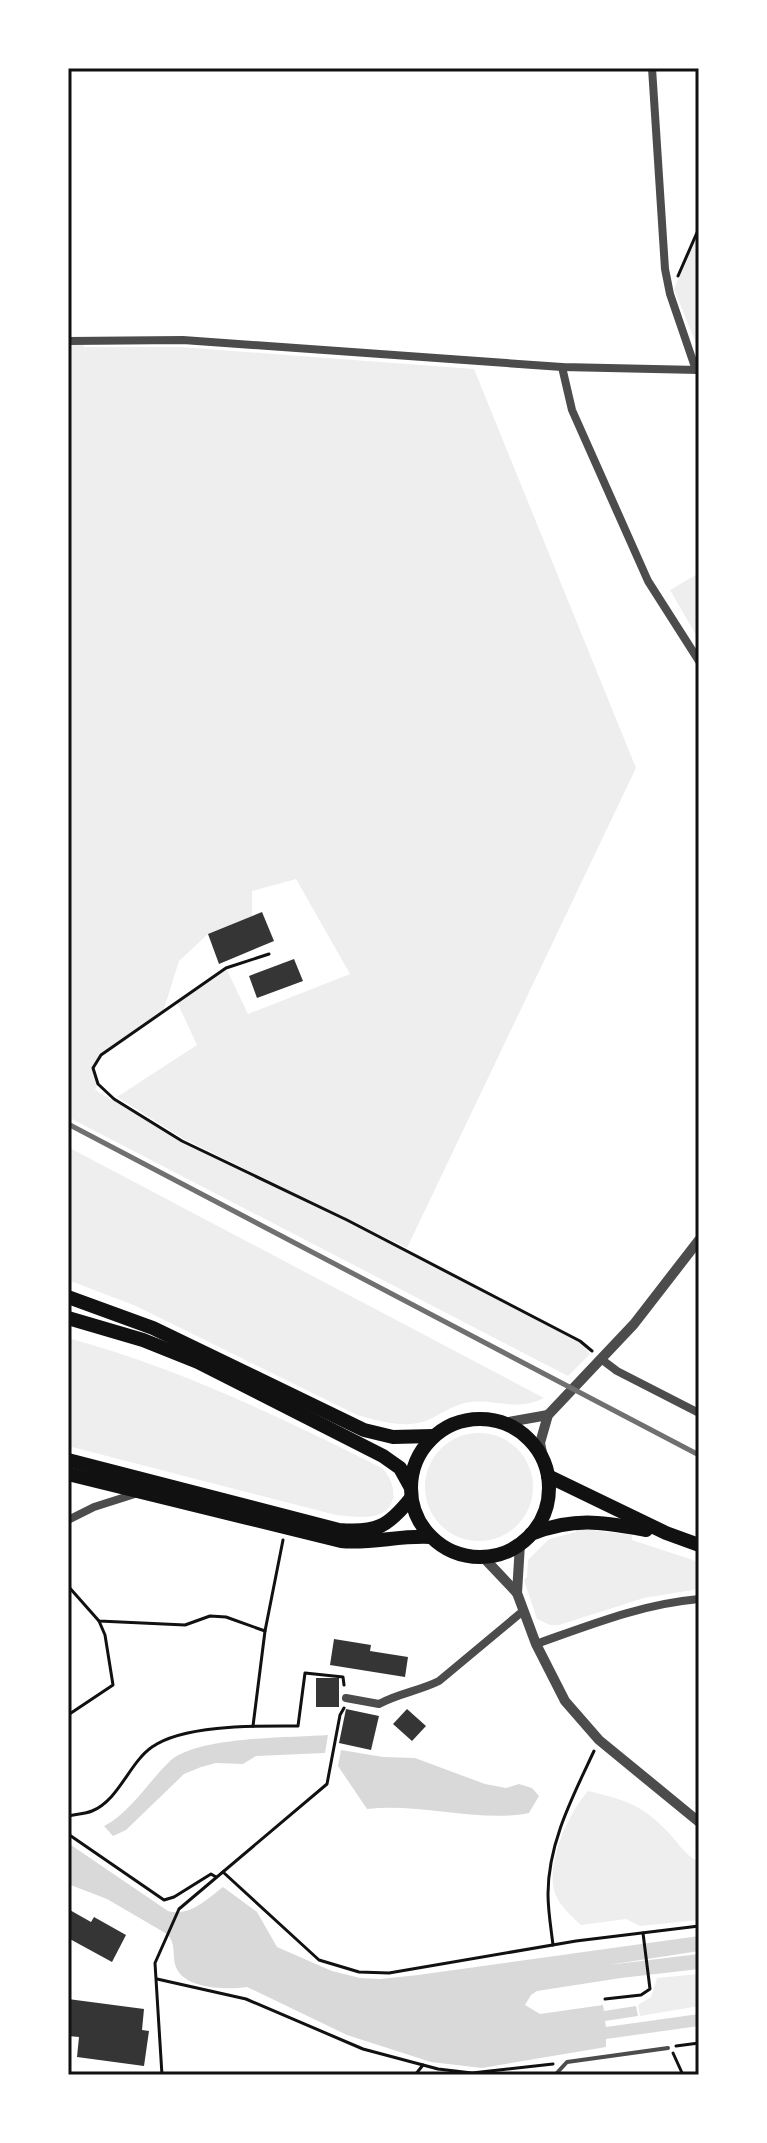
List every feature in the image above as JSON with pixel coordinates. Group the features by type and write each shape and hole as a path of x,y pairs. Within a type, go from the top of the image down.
{"highway":[{"path":"68,1297 153,1328 364,1430 393,1437 433,1436 459,1422 489,1419 503,1423 520,1432 534,1445 546,1469 546,1507 526,1539"},
{"path":"68,1318 143,1340 198,1362 383,1456 400,1468 411,1492 415,1514 431,1537 456,1553 483,1557 496,1555 562,1523 592,1521 666,1533"},
{"path":"68,1460 339,1530 373,1530 388,1524 411,1492 417,1459 433,1436"},
{"path":"546,1469 666,1533 699,1545"},
{"path":"68,1474 285,1529 355,1543 395,1537 431,1537"}],"street":[{"path":"68,341 183,340 562,367 697,370 670,294 662,250 652,68"},
{"path":"562,367 572,410 648,581 699,661"},
{"path":"546,1469 540,1443 548,1415 642,1314 699,1240"},
{"path":"601,1359 617,1371 699,1413"},
{"path":"503,1423 548,1415"},
{"path":"68,1520 94,1507 141,1492"},
{"path":"517,1593 526,1539"},
{"path":"483,1557 517,1593 536,1644 565,1701 599,1740 699,1822"},
{"path":"536,1644 626,1612 671,1601 699,1599"},
{"path":"346,1698 379,1704 396,1694 424,1689 439,1681 523,1611"}],"lane":[{"path":"555,2075 567,2062 668,2048"}],"path":[{"path":"670,294 699,228"},
{"path":"269,954 226,968 101,1055 93,1068 98,1084 142,1119 182,1141 347,1220 491,1294 580,1341 601,1359"},
{"path":"253,1726 265,1631 285,1529"},
{"path":"68,1586 99,1621 105,1635 113,1685 68,1715"},
{"path":"99,1621 185,1625 210,1616 226,1617 265,1631"},
{"path":"68,1816 94,1810 118,1788 152,1747 177,1736 215,1729 298,1726 305,1673 343,1677 346,1698 327,1784 179,1909 157,1954 155,1971 162,2075"},
{"path":"553,1945 548,1893 554,1848 569,1803 599,1740"},
{"path":"68,1834 164,1900 211,1874 214,1879"},
{"path":"223,1872 319,1960 359,1972 389,1973 553,1945 699,1926"},
{"path":"605,1999 641,1995 650,1989 643,1933"},
{"path":"157,1979 246,1999 363,2049 423,2065 472,2073 567,2062"},
{"path":"683,2075 680,2064 668,2048 699,2043"},
{"path":"415,2075 423,2065"}],"shaded area":[{"path":"699,231 699,351 674,289"},
{"path":"86,340 83,347 180,347 474,369 636,768 407,1248 184,1139 117,1097 197,1045 177,1002 226,968 248,1014 350,974 296,879 252,891 252,916 208,934 179,961 163,1012 101,1055 93,1068 98,1084 95,1090 182,1141 347,1220 580,1341 590,1354 568,1376 68,1117 68,341"},
{"path":"699,573 699,640 670,590"},
{"path":"68,1147 544,1398 515,1405 465,1403 412,1424 375,1420 357,1415 136,1306 68,1280"},
{"path":"68,1338 189,1379 267,1412 382,1468 390,1479 393,1491 388,1509 371,1516 336,1515 68,1446"},
{"path":"479,1433 500,1437 517,1449 529,1466 533,1487 529,1508 517,1525 500,1537 479,1541 458,1537 441,1525 429,1508 425,1487 429,1466 441,1449 458,1437"},
{"path":"576,1528 632,1535 632,1540 699,1562 699,1589 644,1598 559,1625 537,1619 524,1580 528,1560 549,1539 576,1532"},
{"path":"328,1735 325,1753 256,1756 243,1764 216,1763 201,1767 184,1774 126,1830 113,1836 104,1826 131,1805 170,1761 183,1753 245,1740"},
{"path":"341,1750 383,1757 415,1758 485,1784 506,1788 519,1784 532,1788 539,1796 529,1813 510,1815 470,1815 408,1808 367,1809 338,1766"},
{"path":"588,1791 640,1808 699,1862 699,1920 640,1926 626,1919 581,1925 565,1909 554,1890 554,1865 567,1824"},
{"path":"68,1843 168,1911 191,1909 223,1887 257,1912 277,1947 332,1971 360,1978 418,1975 699,1936 699,1951 608,1965 699,1954 699,1969 537,1991 525,2005 540,2014 603,2005 604,2011 636,2006 638,2016 605,2021 606,2027 699,2014 699,2026 606,2039 606,2047 482,2068 431,2062 347,2035 247,1987 220,1988 191,1982 178,1971 167,1934 107,1899 68,1884"},
{"path":"699,1974 699,2006 640,2016 638,2005 651,1997 657,1978"}],"building":[{"path":"262,912 274,941 219,964 208,934"},
{"path":"294,959 303,981 257,998 249,976"},
{"path":"334,1639 371,1645 370,1651 408,1657 405,1677 330,1665"},
{"path":"316,1678 339,1678 339,1707 316,1707"},
{"path":"346,1709 379,1716 371,1750 339,1743"},
{"path":"407,1709 426,1726 412,1741 393,1724"},
{"path":"68,1909 91,1922 94,1917 126,1935 112,1962 68,1938"},
{"path":"68,1999 144,2009 142,2030 149,2031 144,2066 77,2057 79,2037 68,2036"}],"railway":[{"path":"68,1124 699,1455"}]}
